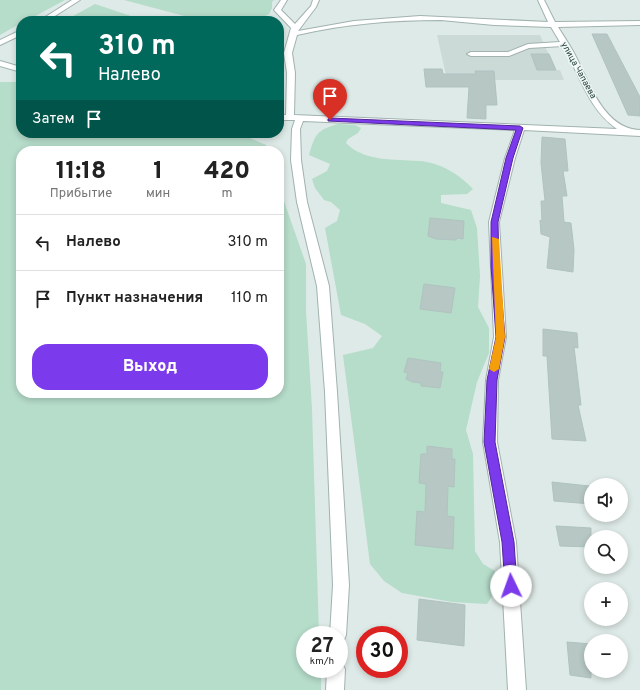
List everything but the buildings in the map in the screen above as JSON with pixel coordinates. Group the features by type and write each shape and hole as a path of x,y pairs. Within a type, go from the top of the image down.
{"street":[{"path":"50,16 77,0"},
{"path":"281,16 276,10 284,0"},
{"path":"316,0 314,6 294,31 288,53 296,129 296,160 302,202 323,286 331,392 341,585 339,626"},
{"name":"улица Чапаева","path":"542,0 590,94 608,119 626,132"},
{"path":"294,31 318,27 418,18 463,19 493,23 640,23"},
{"path":"284,19 294,31"},
{"path":"0,43 16,35"},
{"path":"471,54 509,54 528,46 565,44"},
{"path":"0,63 16,68"},
{"path":"284,117 640,133"},
{"path":"517,690 508,542 490,442 492,380 500,337 495,266 494,222 510,158 520,128"},
{"path":"335,690 336,678"}],"shaded area":[{"path":"437,35 540,35 556,70 560,70 564,80 447,80"}],"green space":[{"path":"0,0 65,0 35,16 16,16 16,26 0,35"},
{"path":"124,0 274,0 272,2 272,8 269,14 265,16 184,16"},
{"path":"95,4 131,16 73,16"},
{"path":"0,82 16,82 16,138 250,138 266,145 16,146 16,398 284,398 284,201 306,264 306,311 312,409 319,626 296,626 296,678 321,678 321,690 0,690"},
{"path":"338,124 355,125 361,128 358,133 348,139 346,143 362,154 371,157 426,162 441,166 461,178 473,189 467,194 441,195 441,203 471,210 477,228 480,276 478,307 489,328 489,353 477,382 466,430 473,454 475,551 483,564 495,571 496,590 487,604 452,602 402,593 384,581 370,564 343,355 373,348 382,336 365,324 341,315 325,228 337,221 340,210 331,202 324,200 315,188 312,179 327,171 330,164 309,155 313,142 318,134 325,128"}],"slow traffic":[{"path":"494,369 500,337 495,266 495,239"}],"route":[{"path":"330,120 520,128 510,158 494,222 495,266 500,337 492,380 490,442 508,542 511,586"}]}
